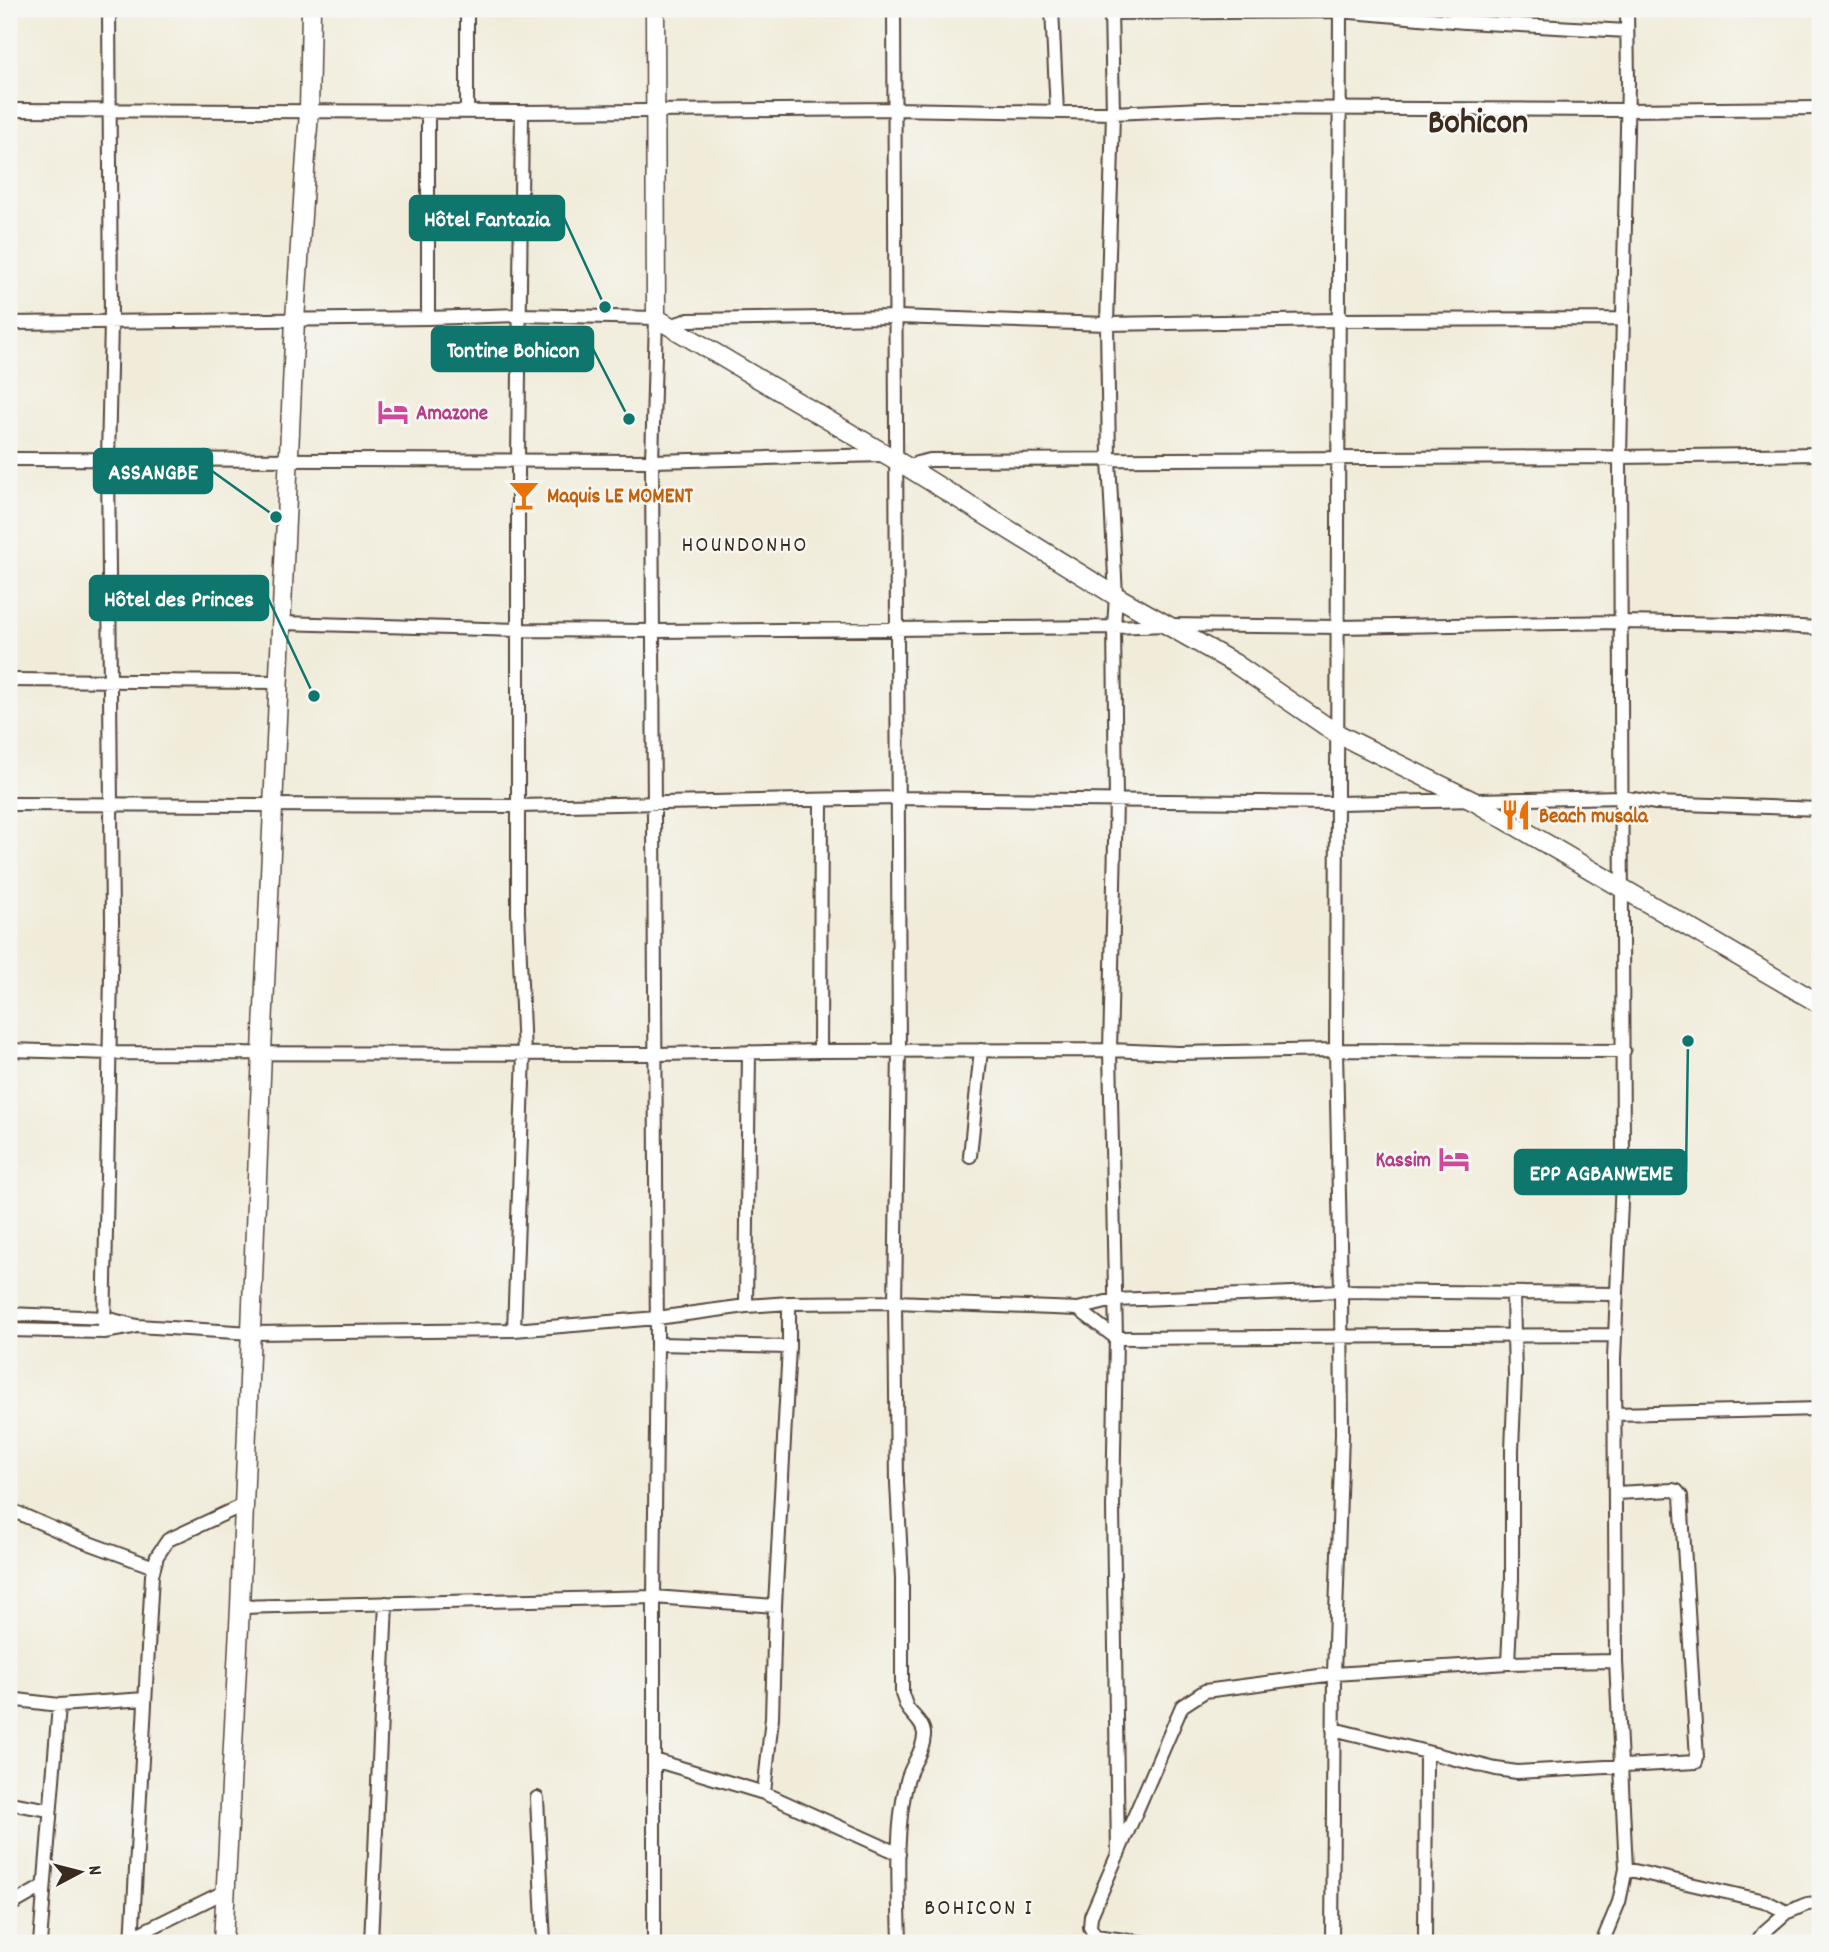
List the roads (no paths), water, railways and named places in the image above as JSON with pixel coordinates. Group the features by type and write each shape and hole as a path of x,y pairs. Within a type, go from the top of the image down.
{"street":[{"path":"104,1332 111,1053 112,805 108,459 111,322 109,9"},
{"path":"223,1943 245,1504 295,320 309,111 312,9"},
{"path":"467,9 467,112"},
{"path":"654,9 663,322 652,461 657,1054 654,1943"},
{"path":"894,9 899,1051 895,1302 897,1483 902,1578 902,1694 906,1706 919,1722 925,1735 907,1779 899,1853 900,1943"},
{"path":"1052,9 1056,112"},
{"path":"1602,1943 1619,1902 1626,1869 1616,1661 1614,1335 1623,1158 1620,457 1627,9"},
{"path":"1118,1855 1114,1522 1116,1338 1110,1050 1116,802 1115,596 1107,324 1113,113 1111,11 1340,10 1465,22 1627,31"},
{"path":"1332,1943 1334,1674 1342,1434 1336,1050 1340,10"},
{"path":"9,110 522,112 894,109 1113,113 1225,108 1820,108"},
{"path":"428,112 428,318"},
{"path":"514,1330 524,1054 517,806 522,112"},
{"path":"9,323 520,315 663,322 897,317 1107,324 1622,319"},
{"path":"663,322 1115,596 1234,663 1336,733 1475,802 1820,1004"},
{"path":"9,459 917,463 930,460 1820,454"},
{"path":"282,623 654,631 1166,625 1339,627 1622,622 1820,628"},
{"path":"9,680 279,682"},
{"path":"9,804 517,806 897,798 1338,803 1622,797 1656,803 1820,809"},
{"path":"820,1051 821,800"},
{"path":"9,1050 111,1053 524,1054 981,1050 1178,1053 1336,1050 1623,1051"},
{"path":"970,1156 981,1050"},
{"path":"746,1306 749,1052"},
{"path":"9,1314 105,1318 137,1326 252,1333 514,1330 789,1303 895,1302 1078,1309 1114,1300 1341,1292 1615,1294"},
{"path":"1508,1663 1515,1376 1513,1293"},
{"path":"764,1793 772,1718 789,1303"},
{"path":"1078,1309 1116,1338 1614,1335"},
{"path":"9,1330 104,1332 137,1326"},
{"path":"657,1344 789,1347"},
{"path":"1614,1414 1820,1409"},
{"path":"1333,1729 1517,1772 1696,1762 1681,1496 1673,1490 1616,1493"},
{"path":"133,1940 154,1567 157,1556 168,1540 245,1504"},
{"path":"9,1509 75,1538 154,1567"},
{"path":"240,1607 654,1597 775,1606"},
{"path":"371,1943 386,1603"},
{"path":"1147,1943 1094,1936 1090,1927 1091,1916 1182,1706 1205,1691 1334,1674 1508,1663 1616,1661"},
{"path":"9,1699 59,1705 145,1699"},
{"path":"40,1943 59,1705"},
{"path":"1425,1943 1426,1752"},
{"path":"654,1760 764,1793 899,1853"},
{"path":"537,1798 544,1943"},
{"path":"9,1803 50,1810"},
{"path":"1626,1869 1764,1901 1787,1912"},
{"path":"9,1906 44,1886"},
{"path":"120,1943 133,1940 226,1891"},
{"path":"1756,1943 1764,1932 1787,1912 1806,1904 1815,1903 1820,1906"}],"place":[{"name":"Hôtel Fantazia","path":"605,307"},
{"name":"Amazone","path":"393,412"},
{"name":"Tontine Bohicon","path":"629,419"},
{"name":"Maquis LE MOMENT","path":"524,495"},
{"name":"ASSANGBE","path":"276,517"},
{"name":"Hôtel des Princes","path":"314,696"},
{"name":"Beach musala","path":"1516,815"},
{"name":"EPP AGBANWEME","path":"1688,1041"},
{"name":"Kassim","path":"1454,1159"}],"district":[{"name":"Bohicon","path":"1478,120"},
{"name":"HOUNDONHO","path":"745,543"},
{"name":"BOHICON I","path":"979,1906"}]}
